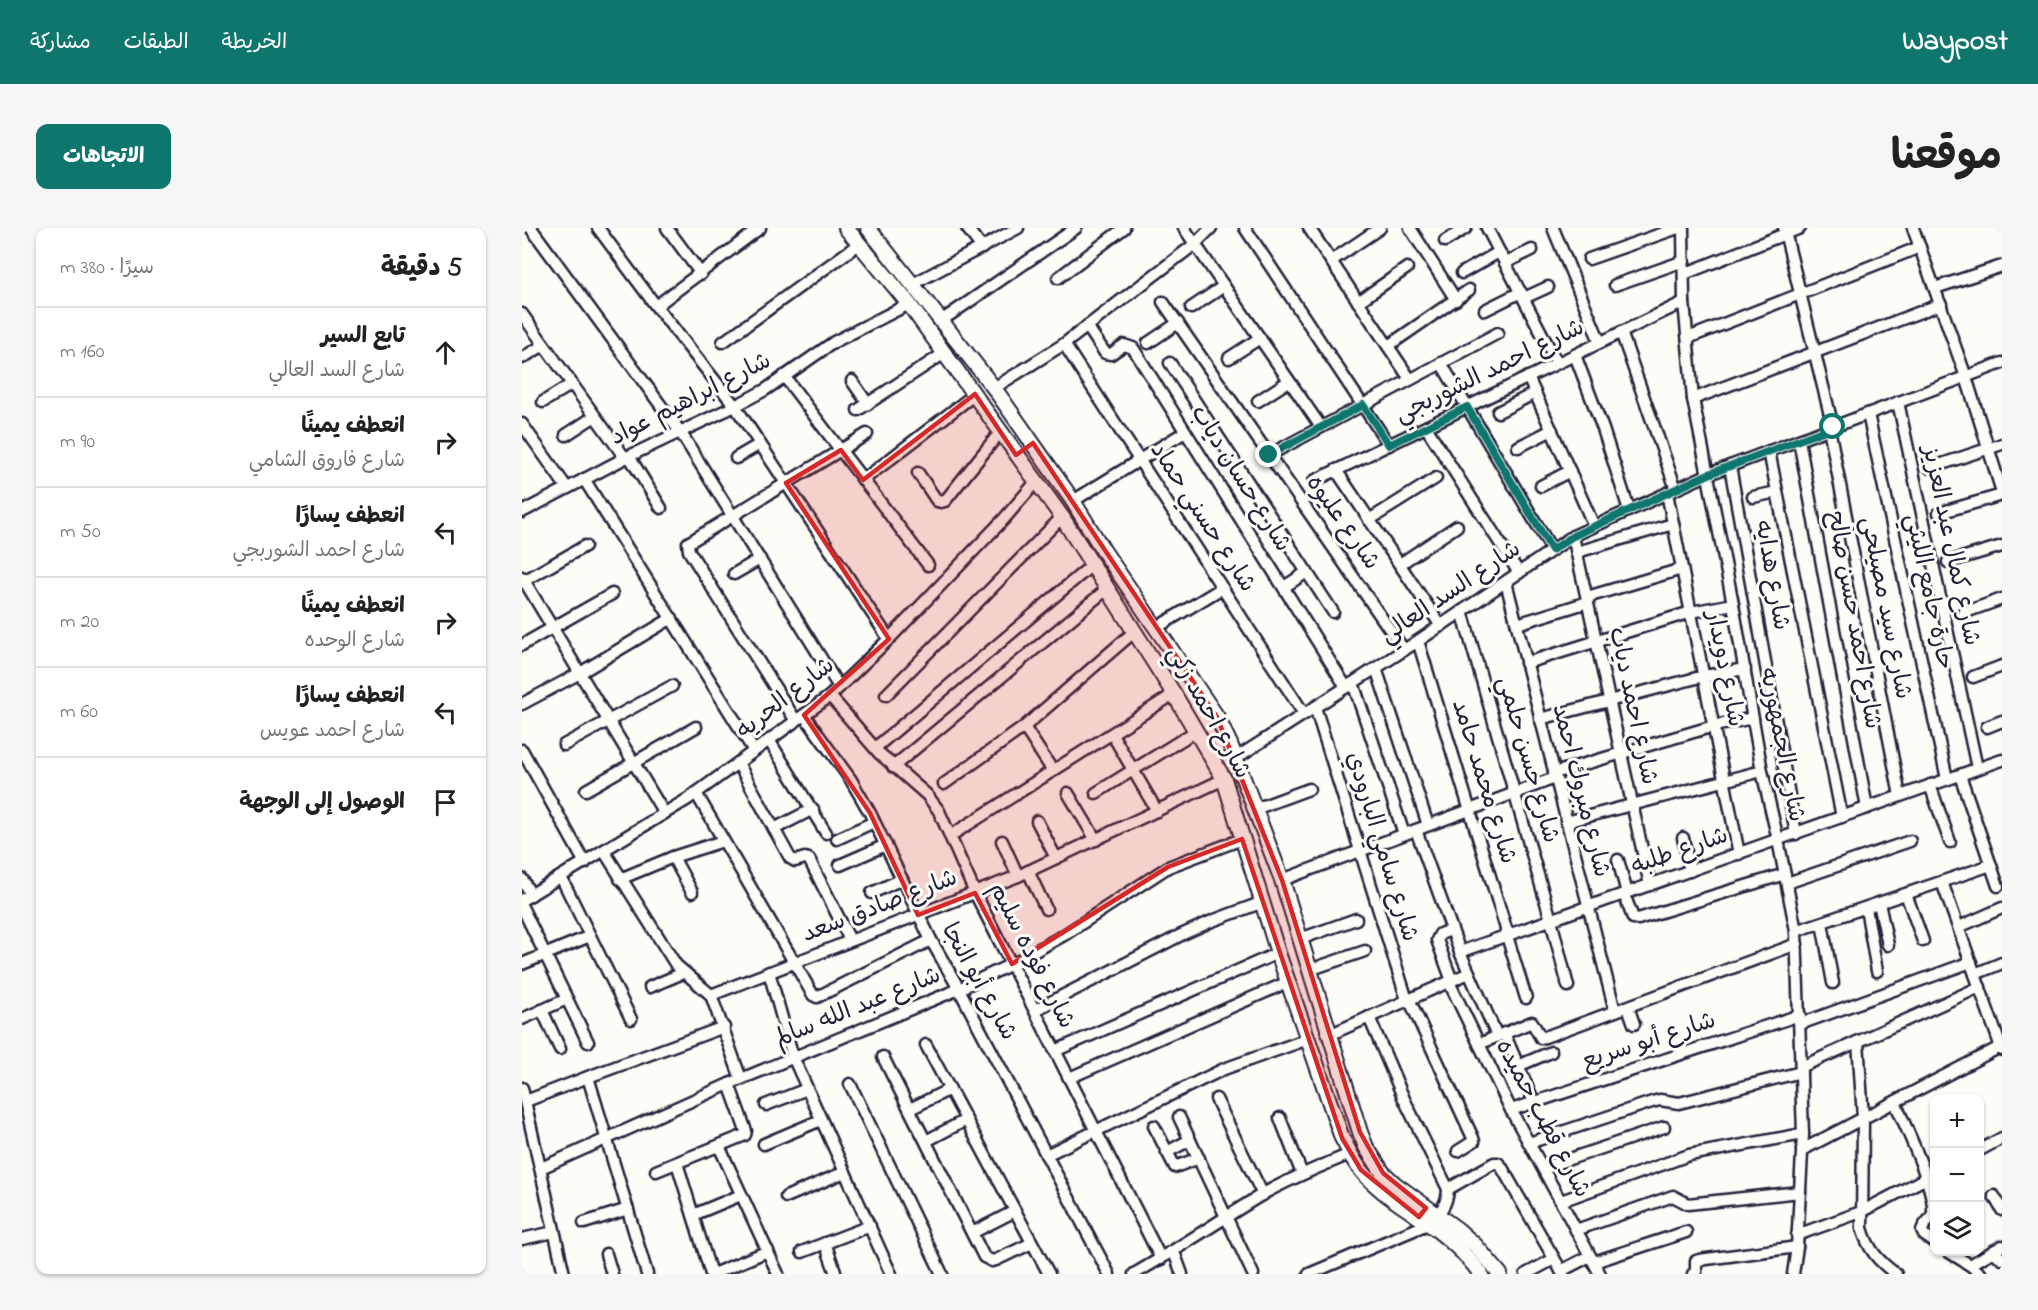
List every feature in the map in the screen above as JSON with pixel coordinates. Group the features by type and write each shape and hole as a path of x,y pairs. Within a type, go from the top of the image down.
{"street":[{"path":"531,228 681,433 839,687"},
{"path":"598,228 735,406 890,639"},
{"path":"667,228 701,274"},
{"path":"656,306 760,228"},
{"name":"شارع احمد زكي","path":"846,228 909,304 1062,517 1135,631 1224,778 1278,953 1342,1138 1350,1154 1372,1182 1391,1198 1428,1216 1476,1246 1500,1274"},
{"name":"شارع احمد زكي","path":"868,228 994,388 1073,501 1103,550 1217,717 1236,758 1282,880 1366,1147 1383,1173 1428,1216 1481,1274"},
{"path":"968,228 982,248"},
{"path":"913,284 1018,228"},
{"path":"941,321 1077,228"},
{"path":"1058,278 1112,232 1124,228"},
{"path":"1184,228 1321,427"},
{"path":"994,388 1064,344 1194,244 1211,228"},
{"path":"1245,228 1389,445"},
{"path":"1309,228 1410,379"},
{"path":"1331,261 1380,228"},
{"path":"1410,228 1456,300"},
{"path":"1445,241 1466,228"},
{"path":"1487,228 1557,363"},
{"path":"1553,228 1600,342"},
{"path":"1589,259 1678,228"},
{"name":"شارع الجمهوريه","path":"1683,228 1684,302 1693,399 1709,474 1762,771 1796,932 1803,1134 1797,1248 1793,1274"},
{"path":"1684,274 1785,231 1800,228"},
{"path":"1913,228 1966,377 2002,494 1939,513"},
{"name":"شارع سيد مصيلحي","path":"1785,231 1831,427 1900,796"},
{"path":"723,342 859,244"},
{"path":"1688,338 1920,247"},
{"path":"1505,263 1532,250"},
{"path":"1462,273 1499,252"},
{"path":"1615,285 1684,261"},
{"path":"1935,288 2002,266"},
{"path":"1358,302 1407,268"},
{"path":"1191,308 1224,286"},
{"path":"1485,310 1548,287"},
{"path":"1388,346 1469,290"},
{"name":"شارع عليوه","path":"1163,302 1404,650"},
{"name":"شارع احمد الشوربجي","path":"1314,481 1684,302"},
{"name":"شارع ابراهيم عواد","path":"522,512 627,457 681,433 765,390 834,342 909,304"},
{"path":"1693,399 1941,304"},
{"path":"522,314 627,457 661,508"},
{"path":"1148,343 1178,323"},
{"name":"شارع حسان دياب","path":"1087,326 1105,353 1111,354 1124,345 1130,345 1133,348 1284,587 1350,685 1404,834"},
{"name":"شارع دويدار","path":"1621,332 1671,491 1673,524 1739,854"},
{"path":"1269,455 1498,333"},
{"path":"1229,358 1260,338"},
{"name":"شارع حسني حماد","path":"1064,344 1304,714"},
{"path":"522,358 544,345"},
{"path":"858,410 943,354"},
{"path":"1575,355 1603,429 1629,510"},
{"path":"1170,363 1333,612"},
{"path":"1441,363 1552,550"},
{"name":"شارع السد العالي","path":"1236,758 1441,626 1573,536 1709,474 2002,363"},
{"path":"784,376 928,565"},
{"path":"1528,377 1594,526"},
{"path":"852,381 868,404"},
{"path":"1258,401 1289,381"},
{"path":"543,402 572,384"},
{"path":"1498,411 1535,393"},
{"path":"863,480 975,394"},
{"name":"شارع كمال عبد العزيز","path":"1898,402 1977,768"},
{"name":"حارة جامع الليثي","path":"1868,414 1947,779"},
{"path":"566,435 595,416"},
{"path":"522,424 567,488"},
{"path":"1426,427 1519,573"},
{"path":"1518,447 1552,430"},
{"path":"918,473 937,501 945,501 1001,431"},
{"path":"1073,501 1185,432"},
{"path":"733,516 867,434"},
{"name":"شارع احمد حسن صالح","path":"1799,440 1867,808"},
{"path":"1016,455 1033,443"},
{"path":"736,458 760,444"},
{"path":"1930,468 2002,444"},
{"path":"1769,451 1842,817"},
{"name":"شارع هدايه","path":"1730,466 1796,834"},
{"path":"1336,471 1441,626"},
{"path":"1541,486 1570,471"},
{"path":"1369,520 1436,478"},
{"path":"584,479 754,751"},
{"name":"شارع الحريه","path":"526,897 561,878 696,793 830,696 890,639 1036,482"},
{"path":"1752,497 1777,492"},
{"name":"شارع أبو النجا","path":"733,516 688,543 689,551 800,718 851,780 886,845 931,940 1109,1274"},
{"path":"886,695 1062,517"},
{"path":"1577,552 1673,524"},
{"path":"1400,564 1457,526"},
{"name":"شارع احمد دياب","path":"1573,536 1650,885"},
{"path":"585,546 523,580 664,813"},
{"path":"1948,562 2002,546"},
{"path":"734,574 760,559"},
{"path":"875,748 1092,565"},
{"path":"1516,624 1682,569"},
{"path":"1284,587 1307,572"},
{"name":"شارع مبروك احمد","path":"1506,582 1615,1011"},
{"path":"1156,628 1222,588"},
{"path":"893,767 1107,589"},
{"path":"522,645 612,594"},
{"path":"1963,613 2002,599"},
{"path":"1526,663 1691,612 1733,604"},
{"name":"شارع حسن حلمي","path":"1462,611 1568,986"},
{"path":"522,704 580,673 672,618"},
{"path":"944,784 1024,727 1135,631"},
{"name":"شارع محمد حامد","path":"1418,641 1526,998"},
{"path":"1973,677 2002,666"},
{"path":"1376,668 1428,825"},
{"path":"1540,719 1704,676 1745,669"},
{"path":"564,745 672,686"},
{"path":"950,836 1174,694"},
{"name":"شارع فوده سليم","path":"830,696 893,767 918,787 939,811 975,893 1161,1259"},
{"name":"شارع سامي البارودي","path":"1315,707 1408,1000 1473,1138 1472,1144 1458,1152"},
{"path":"1282,880 1621,753 1714,726 1753,718"},
{"path":"1987,727 2002,722"},
{"path":"586,790 696,727"},
{"path":"1024,727 1053,771"},
{"path":"1096,793 1196,730"},
{"path":"1112,734 1157,812"},
{"path":"769,740 826,833"},
{"path":"522,750 585,863"},
{"name":"شارع طلبه","path":"1460,952 2002,760"},
{"path":"738,763 790,858 795,861 809,859 850,940"},
{"path":"1566,822 1762,771"},
{"path":"1960,775 1998,886"},
{"name":"شارع صادق سعد","path":"711,995 1023,873 1157,812 1224,778"},
{"path":"1930,786 1950,842"},
{"path":"1255,809 1309,789"},
{"path":"696,793 816,997 931,940"},
{"path":"1068,793 1096,840"},
{"path":"774,829 813,810"},
{"path":"1037,820 1056,858"},
{"path":"837,839 874,822"},
{"path":"1416,830 1469,973 1518,1066 1534,1102"},
{"path":"1683,838 1690,871"},
{"name":"شارع عبد الله سالم","path":"541,1168 741,1078 959,989 1064,936 1168,867 1242,839"},
{"path":"620,879 673,857 723,841"},
{"path":"1002,841 1046,909"},
{"path":"1618,860 1631,914 1633,918 1638,918 1786,878 1910,841"},
{"path":"840,865 886,845"},
{"path":"603,851 665,952 683,973 704,987 711,995 741,1078"},
{"path":"673,857 692,892"},
{"path":"1796,932 1991,865"},
{"path":"561,878 631,1019"},
{"path":"522,879 526,897"},
{"path":"872,893 902,879"},
{"path":"1802,1150 2002,1048 1942,882"},
{"path":"1906,894 1923,941"},
{"path":"1035,1010 1181,935 1263,902"},
{"path":"1879,903 1888,945"},
{"path":"522,906 588,1042"},
{"path":"1866,908 1877,971"},
{"path":"1959,927 2002,908"},
{"path":"1300,939 1356,919"},
{"path":"1822,923 1833,983"},
{"name":"شارع قطب حميده","path":"1452,930 1440,934 1437,940 1450,981 1511,1110 1600,1274"},
{"path":"522,964 590,936"},
{"path":"1479,1044 1528,1022 1532,1022 1541,1038 1545,1037 1797,944"},
{"path":"1310,970 1365,951"},
{"path":"1055,1051 1278,953"},
{"name":"شارع أبو سريع","path":"1511,1110 1800,1020 1971,962"},
{"path":"1975,974 2002,963"},
{"path":"769,972 793,1057 891,1274"},
{"path":"650,987 683,973"},
{"path":"1329,1035 1469,973"},
{"path":"1069,1078 1288,982"},
{"path":"1529,1143 1652,1102 1679,1103 1801,1069 1980,987"},
{"path":"522,1019 567,999"},
{"path":"1628,1006 1634,1024"},
{"path":"542,1010 560,1049"},
{"path":"1309,1274 1428,1216 1446,1203 1448,1189 1404,1099 1368,1017"},
{"path":"526,1101 724,1027"},
{"path":"1046,1155 1224,1069 1308,1039"},
{"path":"1858,1041 1863,1118 1862,1228 1866,1244 1889,1272"},
{"path":"926,1045 1049,1274"},
{"path":"1518,1066 1551,1052"},
{"path":"883,1057 984,1257 992,1261 1032,1243"},
{"path":"588,1077 647,1274"},
{"path":"656,1171 745,1135 746,1131 729,1084"},
{"path":"850,1084 942,1274"},
{"path":"522,1088 564,1274"},
{"path":"766,1105 807,1089"},
{"path":"910,1109 950,1089"},
{"path":"1216,1099 1263,1195"},
{"path":"1797,1235 1861,1212 1930,1176 1895,1102"},
{"path":"1179,1117 1251,1273"},
{"path":"1280,1118 1302,1174"},
{"path":"764,1144 822,1120"},
{"path":"926,1141 966,1120"},
{"path":"1154,1126 1173,1165 1177,1167 1199,1158"},
{"path":"1543,1168 1664,1127"},
{"path":"1561,1201 1689,1155 1803,1134"},
{"path":"1984,1148 2002,1138"},
{"path":"1167,1152 1190,1140"},
{"path":"719,1146 778,1274"},
{"path":"1134,1274 1174,1252 1263,1195 1302,1174 1350,1154"},
{"path":"677,1163 712,1274 768,1251"},
{"path":"1448,1189 1498,1163 1562,1273 1592,1259 1686,1233"},
{"path":"786,1197 845,1172"},
{"path":"1576,1230 1673,1196 1688,1204 1800,1192"},
{"path":"693,1215 741,1195"},
{"path":"1994,1196 2002,1210"},
{"path":"584,1223 627,1209"},
{"path":"972,1233 1015,1211"},
{"path":"1930,1218 1922,1226 1922,1231 1930,1238"},
{"path":"802,1252 870,1227"},
{"path":"522,1239 554,1232"},
{"path":"825,1243 836,1271"},
{"path":"1693,1274 1696,1272 1695,1264 1699,1260 1797,1248"},
{"path":"1970,1265 1998,1248 2002,1259"},
{"path":"1174,1252 1182,1274"},
{"path":"606,1254 612,1274"},
{"path":"1956,1256 1980,1274"},
{"path":"1526,1274 1554,1259"}],"highlighted area":[{"path":"975,394 1016,455 1033,443 1217,717 1282,880 1360,1132 1383,1173 1426,1208 1419,1217 1361,1170 1342,1138 1242,839 1168,867 1012,964 975,893 918,915 870,813 804,715 889,639 786,483 841,450 863,480"}],"route":[{"path":"1269,455 1363,405 1389,445 1467,407 1552,550 1573,536 1709,474 1833,427"}]}
